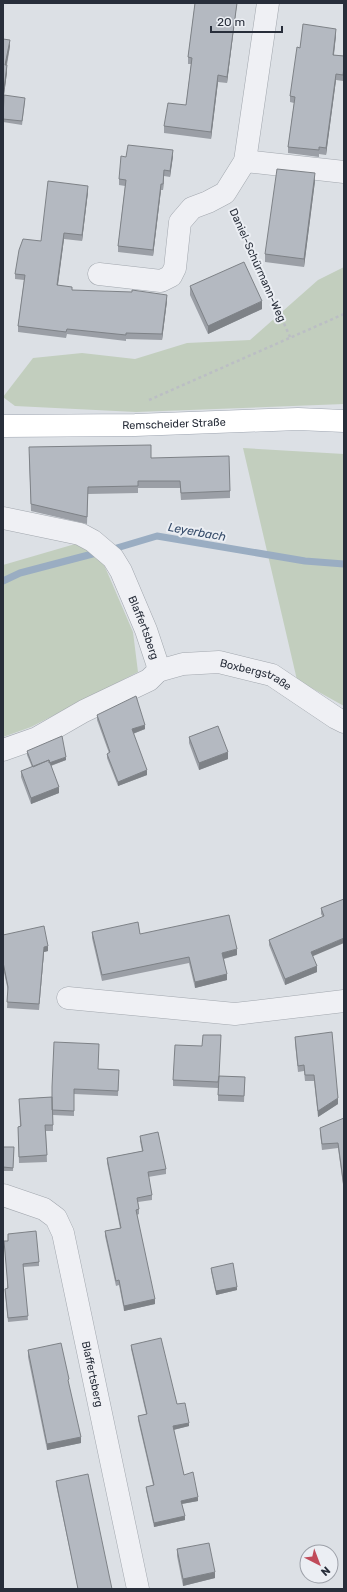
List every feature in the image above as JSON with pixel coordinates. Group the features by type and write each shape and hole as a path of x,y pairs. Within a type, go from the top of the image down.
{"main road":[{"name":"Remscheider Straße","path":"3,426 135,426 298,419 344,421"}],"street":[{"path":"99,274 161,281 170,276 175,268 180,222 192,208 226,193 245,161 268,3"},
{"path":"245,161 344,172"},
{"name":"Blaffertsberg","path":"3,518 80,534 93,541 113,558 121,571 146,630 157,663 158,671 150,680 84,711 37,738 3,750"},
{"name":"Boxbergstraße","path":"158,671 183,664 219,662 272,675 344,722"},
{"path":"68,998 235,1014 344,1001"},
{"name":"Blaffertsberg","path":"3,1195 44,1209 56,1218 63,1233 138,1589"}],"path":[{"name":"Daniel-Schürmann-Weg","path":"226,193 290,337"},
{"path":"135,426 142,406 152,398 344,314"}],"green space":[{"path":"344,267 344,404 136,412 15,406 3,397 33,358 82,353 135,359 187,343 250,340 318,280"},
{"path":"243,448 344,454 344,706 297,680"},
{"path":"82,542 102,560 133,632 138,672 31,727 3,737 3,565"}],"building":[{"path":"195,3 237,3 227,77 218,75 211,132 164,126 168,103 186,105 192,58 188,57"},
{"path":"303,24 336,29 333,55 344,56 343,75 336,74 326,148 319,147 319,150 288,147 295,97 290,96 297,47 300,48"},
{"path":"3,39 10,40 5,65 7,65 4,89 3,89"},
{"path":"4,95 25,98 22,121 3,119"},
{"path":"128,145 173,150 170,171 164,170 163,184 161,184 153,250 118,246 126,180 119,179 121,156 126,157"},
{"path":"277,169 315,173 304,259 265,254"},
{"path":"48,181 88,186 82,235 64,233 57,285 72,287 72,290 132,292 132,290 167,295 162,334 126,333 126,335 67,329 66,332 18,326 25,275 15,274 19,250 23,239 41,241"},
{"path":"244,262 262,301 208,326 190,286"},
{"path":"151,445 151,458 229,456 230,491 181,493 180,481 138,481 138,486 88,487 87,517 31,504 29,447"},
{"path":"136,696 145,725 132,729 147,770 118,782 107,754 110,752 97,715"},
{"path":"218,726 228,752 199,763 189,737"},
{"path":"62,736 66,757 49,763 49,760 33,767 27,751"},
{"path":"49,760 59,787 31,798 21,771"},
{"path":"344,899 344,938 311,952 317,966 285,979 269,940 324,916 321,908"},
{"path":"229,915 237,949 222,953 227,974 195,982 189,957 102,975 92,932 138,922 140,934"},
{"path":"44,926 48,946 44,947 39,1004 7,1002 8,987 3,962 3,935"},
{"path":"332,1032 338,1098 318,1111 314,1075 305,1075 304,1065 298,1066 295,1037"},
{"path":"203,1035 221,1035 218,1082 173,1080 175,1045 202,1046"},
{"path":"54,1042 99,1044 98,1069 119,1070 118,1091 74,1089 74,1111 52,1110"},
{"path":"219,1076 245,1077 244,1096 218,1095"},
{"path":"52,1097 53,1125 45,1125 47,1155 19,1157 18,1127 21,1126 19,1099"},
{"path":"344,1118 344,1187 338,1143 322,1144 320,1128"},
{"path":"158,1132 166,1169 148,1172 152,1195 137,1198 139,1209 136,1210 155,1299 124,1306 119,1280 116,1281 105,1231 121,1228 107,1158 143,1151 140,1136"},
{"path":"3,1147 14,1147 13,1168 3,1167"},
{"path":"36,1231 39,1262 23,1264 28,1316 8,1318 5,1289 8,1288 4,1241 8,1241 8,1234"},
{"path":"233,1263 237,1287 216,1291 211,1268"},
{"path":"161,1338 177,1404 185,1403 189,1423 173,1426 184,1475 193,1472 198,1497 181,1501 185,1516 154,1523 146,1487 154,1485 138,1416 147,1414 131,1345"},
{"path":"61,1343 81,1437 47,1444 28,1350"},
{"path":"88,1474 112,1589 78,1589 56,1481"},
{"path":"209,1543 215,1572 183,1579 177,1549"}],"waterway":[{"name":"Leyerbach","path":"110,550 157,536 305,561 344,564"},
{"name":"Leyerbach","path":"3,581 20,573 100,552"}]}
